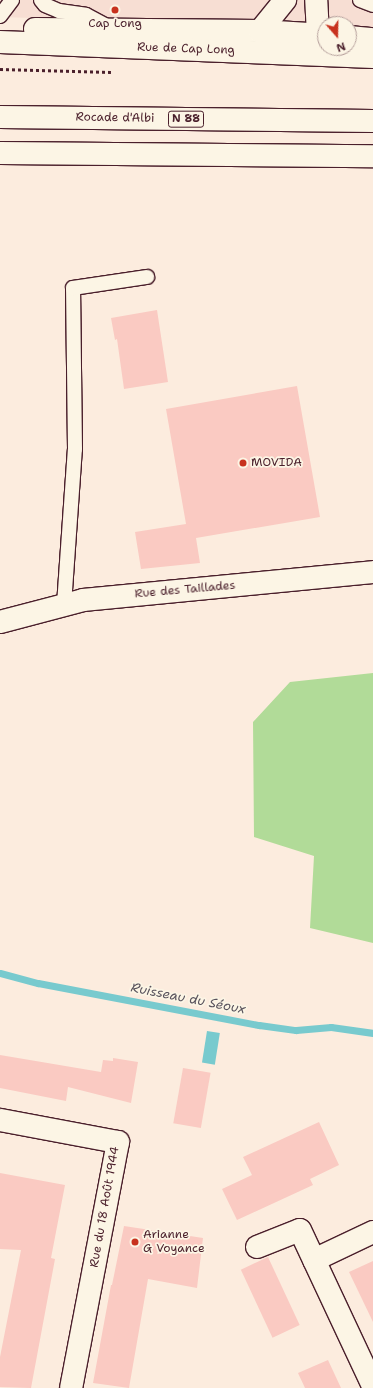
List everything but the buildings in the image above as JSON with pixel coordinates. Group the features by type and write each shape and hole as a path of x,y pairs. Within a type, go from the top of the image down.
{"main road":[{"path":"285,0 260,31 279,44 317,35"},
{"path":"316,0 319,16"},
{"name":"Rue de Cap Long","path":"0,28 260,31 317,34"},
{"path":"141,48 178,41 279,44 370,51"},
{"name":"Rue de Cap Long","path":"0,42 141,48 370,51"},
{"path":"357,42 370,51"},
{"name":"Rocade d'Albi","path":"0,117 373,121"},
{"path":"0,153 373,156"},
{"name":"Rue des Taillades","path":"0,622 83,600 373,572"},
{"name":"Rue du 18 Août 1944","path":"0,1120 118,1142 71,1388"},
{"path":"257,1247 300,1230 373,1386"},
{"path":"314,1260 373,1232"}],"lane":[{"path":"0,16 12,0"},
{"path":"41,0 45,5 59,11 86,15 112,30"},
{"path":"360,0 373,5"},
{"path":"64,605 75,449 73,288 147,276"}],"shaded area":[{"path":"0,0 373,0 373,29 357,28 357,16 317,16 317,27 0,17"}],"green space":[{"path":"373,673 373,943 310,928 314,856 254,837 253,722 290,682"}],"water":[{"path":"207,1031 220,1033 215,1065 202,1063"}],"waterway":[{"name":"Ruisseau du Séoux","path":"0,973 38,983 259,1025 296,1030 331,1027 373,1033"}],"place":[{"name":"Cap Long","path":"115,10"},
{"name":"MOVIDA","path":"243,463"},
{"name":"Arianne G Voyance","path":"135,1242"}]}
